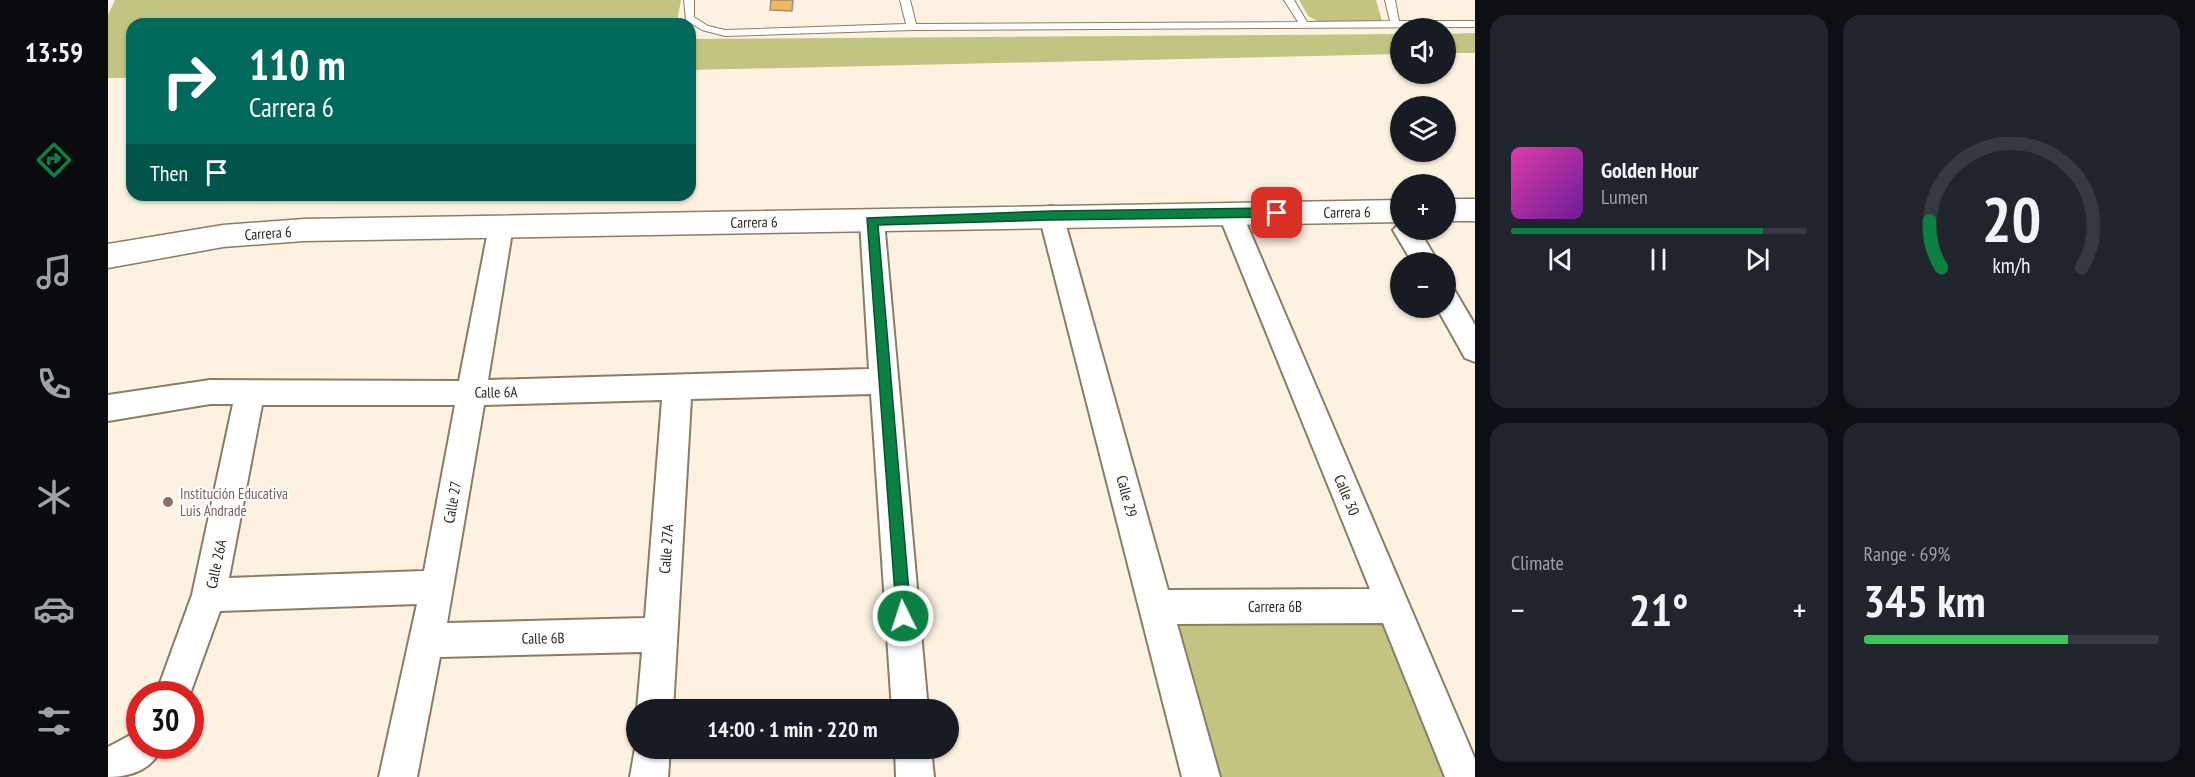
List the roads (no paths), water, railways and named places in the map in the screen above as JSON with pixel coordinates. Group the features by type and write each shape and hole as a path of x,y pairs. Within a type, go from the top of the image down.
{"street":[{"path":"1456,210 1475,210"},
{"name":"Carrera 6","path":"108,256 235,235 304,230 872,221 1051,215 1230,213 1390,218"},
{"name":"Calle 30","path":"1230,213 1464,777"},
{"name":"Calle 29","path":"1051,215 1201,777"},
{"path":"872,221 909,699"},
{"name":"Calle 27","path":"398,777 437,587 501,226"},
{"path":"1456,317 1475,350"},
{"name":"Calle 6A","path":"108,408 210,392 250,394 471,393 677,389 886,381"},
{"name":"Calle 27A","path":"656,699 677,389"},
{"name":"Calle 26A","path":"178,681 209,595 250,394"},
{"path":"209,595 437,587"},
{"name":"Carrera 6B","path":"1157,606 1393,606"},
{"name":"Calle 6B","path":"425,640 661,635"},
{"path":"108,767 126,758"},
{"path":"649,777 651,759"},
{"path":"914,759 915,777"}],"lane":[{"path":"689,0 689,18"},
{"path":"905,0 912,27"},
{"path":"1289,0 1305,26"},
{"path":"1390,0 1394,18"},
{"path":"696,25 725,33 912,27 1390,24"},
{"path":"1456,24 1475,24"}],"place":[{"name":"Institución Educativa Luis Andrade","path":"168,502"}]}
